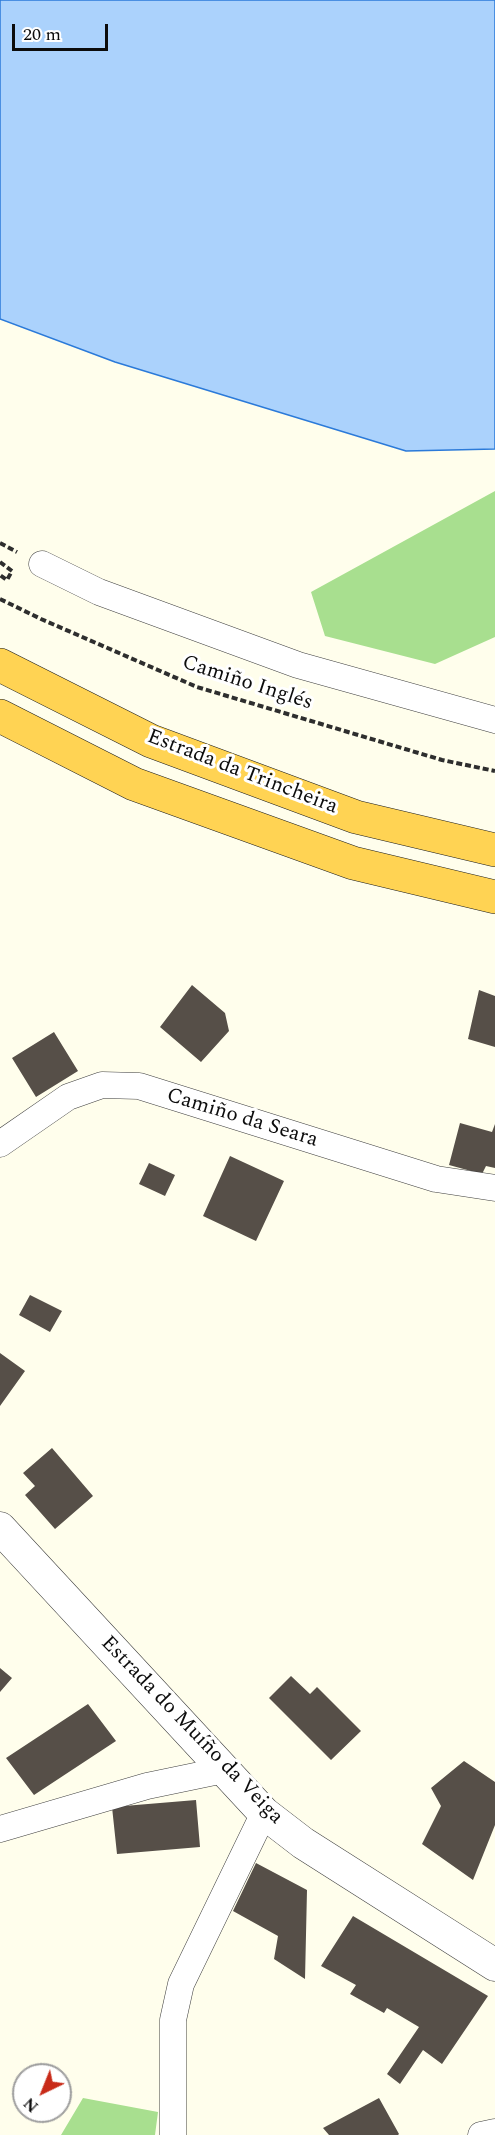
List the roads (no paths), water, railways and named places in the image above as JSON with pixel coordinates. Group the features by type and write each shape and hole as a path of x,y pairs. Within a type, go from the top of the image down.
{"highway":[{"name":"Estrada da Trincheira","path":"0,665 162,745 356,817 495,850"},
{"path":"0,716 134,784 352,863 495,897"}],"street":[{"path":"42,564 99,592 298,665 495,720"},
{"name":"Camiño da Seara","path":"0,1144 68,1097 102,1085 139,1086 436,1179 495,1188"},
{"name":"Estrada do Muíño da Veiga","path":"0,1528 264,1812 303,1843 495,1965"},
{"path":"0,1829 147,1786 224,1770"},
{"path":"173,2135 173,2020 181,1984 264,1812"},
{"path":"481,2135 495,2132"}],"water":[{"path":"0,0 495,0 495,449 406,451 115,362 0,319"}]}
